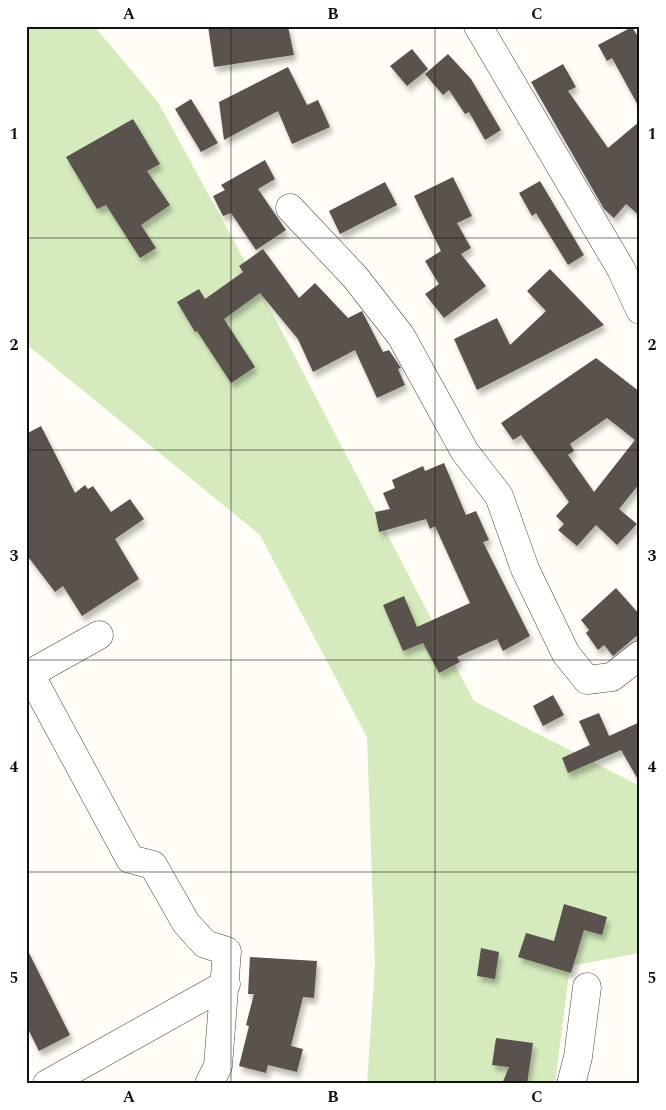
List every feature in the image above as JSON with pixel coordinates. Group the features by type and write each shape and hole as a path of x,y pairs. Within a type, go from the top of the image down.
{"street":[{"path":"478,26 621,269 640,310"},
{"path":"290,208 355,277 401,336 465,452 499,496 525,569 566,654 587,680 612,677 640,655"},
{"path":"99,635 28,675 130,859 152,866 186,923 205,944 227,952 226,984 218,1066 209,1084"},
{"path":"47,1084 226,984"},
{"path":"572,1084 578,1057 587,987"}],"green space":[{"path":"26,26 94,26 158,102 253,276 474,701 640,786 640,953 570,966 555,1084 367,1084 375,965 367,737 260,535 26,344"}],"building":[{"path":"208,26 288,26 294,55 214,67"},
{"path":"632,27 640,40 640,109 612,58 607,61 598,45"},
{"path":"412,49 428,69 407,86 390,66"},
{"path":"448,54 471,79 501,130 485,140 469,112 465,114 449,90 443,95 425,74"},
{"path":"563,64 576,87 568,91 608,148 640,121 640,216 626,204 614,218 604,209 531,82"},
{"path":"288,67 307,105 318,100 330,127 292,144 278,111 224,140 219,102"},
{"path":"191,99 218,143 201,152 175,109"},
{"path":"133,119 160,164 147,171 170,205 141,225 156,248 140,258 106,205 97,209 66,157"},
{"path":"265,160 275,179 258,189 286,230 256,250 231,213 223,216 213,196 225,190 221,185"},
{"path":"453,177 472,216 457,223 471,248 461,254 486,286 444,318 425,294 439,284 425,261 441,251 414,196"},
{"path":"540,181 584,255 568,265 536,213 532,216 519,193"},
{"path":"385,182 397,205 340,234 329,211"},
{"path":"263,249 299,298 315,283 348,318 362,311 383,352 389,350 401,368 398,369 405,385 377,398 355,350 313,372 298,339 260,293 224,319 255,367 231,383 197,331 195,332 177,302 199,289 205,299 243,272 239,266"},
{"path":"550,269 604,325 477,390 454,339 497,318 510,345 546,311 527,291"},
{"path":"596,358 640,392 640,483 619,509 637,524 617,545 596,525 577,546 558,530 564,524 556,516 569,502 521,435 513,440 501,423","holes":["607,418 635,440 594,492 568,455 574,451 570,444"]},
{"path":"41,426 75,493 85,485 88,489 93,486 111,512 130,499 144,519 115,539 139,579 82,616 63,586 55,592 26,554 26,434"},
{"path":"444,463 466,515 476,511 489,540 483,542 530,636 503,651 497,639 457,657 460,662 439,673 423,643 403,651 383,605 404,596 417,627 470,603 435,526 430,529 426,519 379,532 375,512 390,509 383,493 395,488 392,480 423,466 425,471"},
{"path":"616,588 640,615 640,633 613,656 604,645 598,650 586,633 589,630 581,620"},
{"path":"553,695 564,715 543,726 533,706"},
{"path":"599,713 609,736 640,722 640,783 621,750 568,773 562,758 590,745 579,721"},
{"path":"564,904 607,917 602,935 584,930 571,973 518,957 526,933 554,941"},
{"path":"26,947 70,1035 39,1051 26,1025"},
{"path":"481,948 499,952 495,979 477,976"},
{"path":"250,957 317,961 314,998 303,997 291,1046 303,1049 297,1072 268,1065 266,1073 239,1066 249,1026 246,1025 254,994 248,994"},
{"path":"496,1038 533,1043 527,1084 502,1084 509,1067 492,1065"}]}
